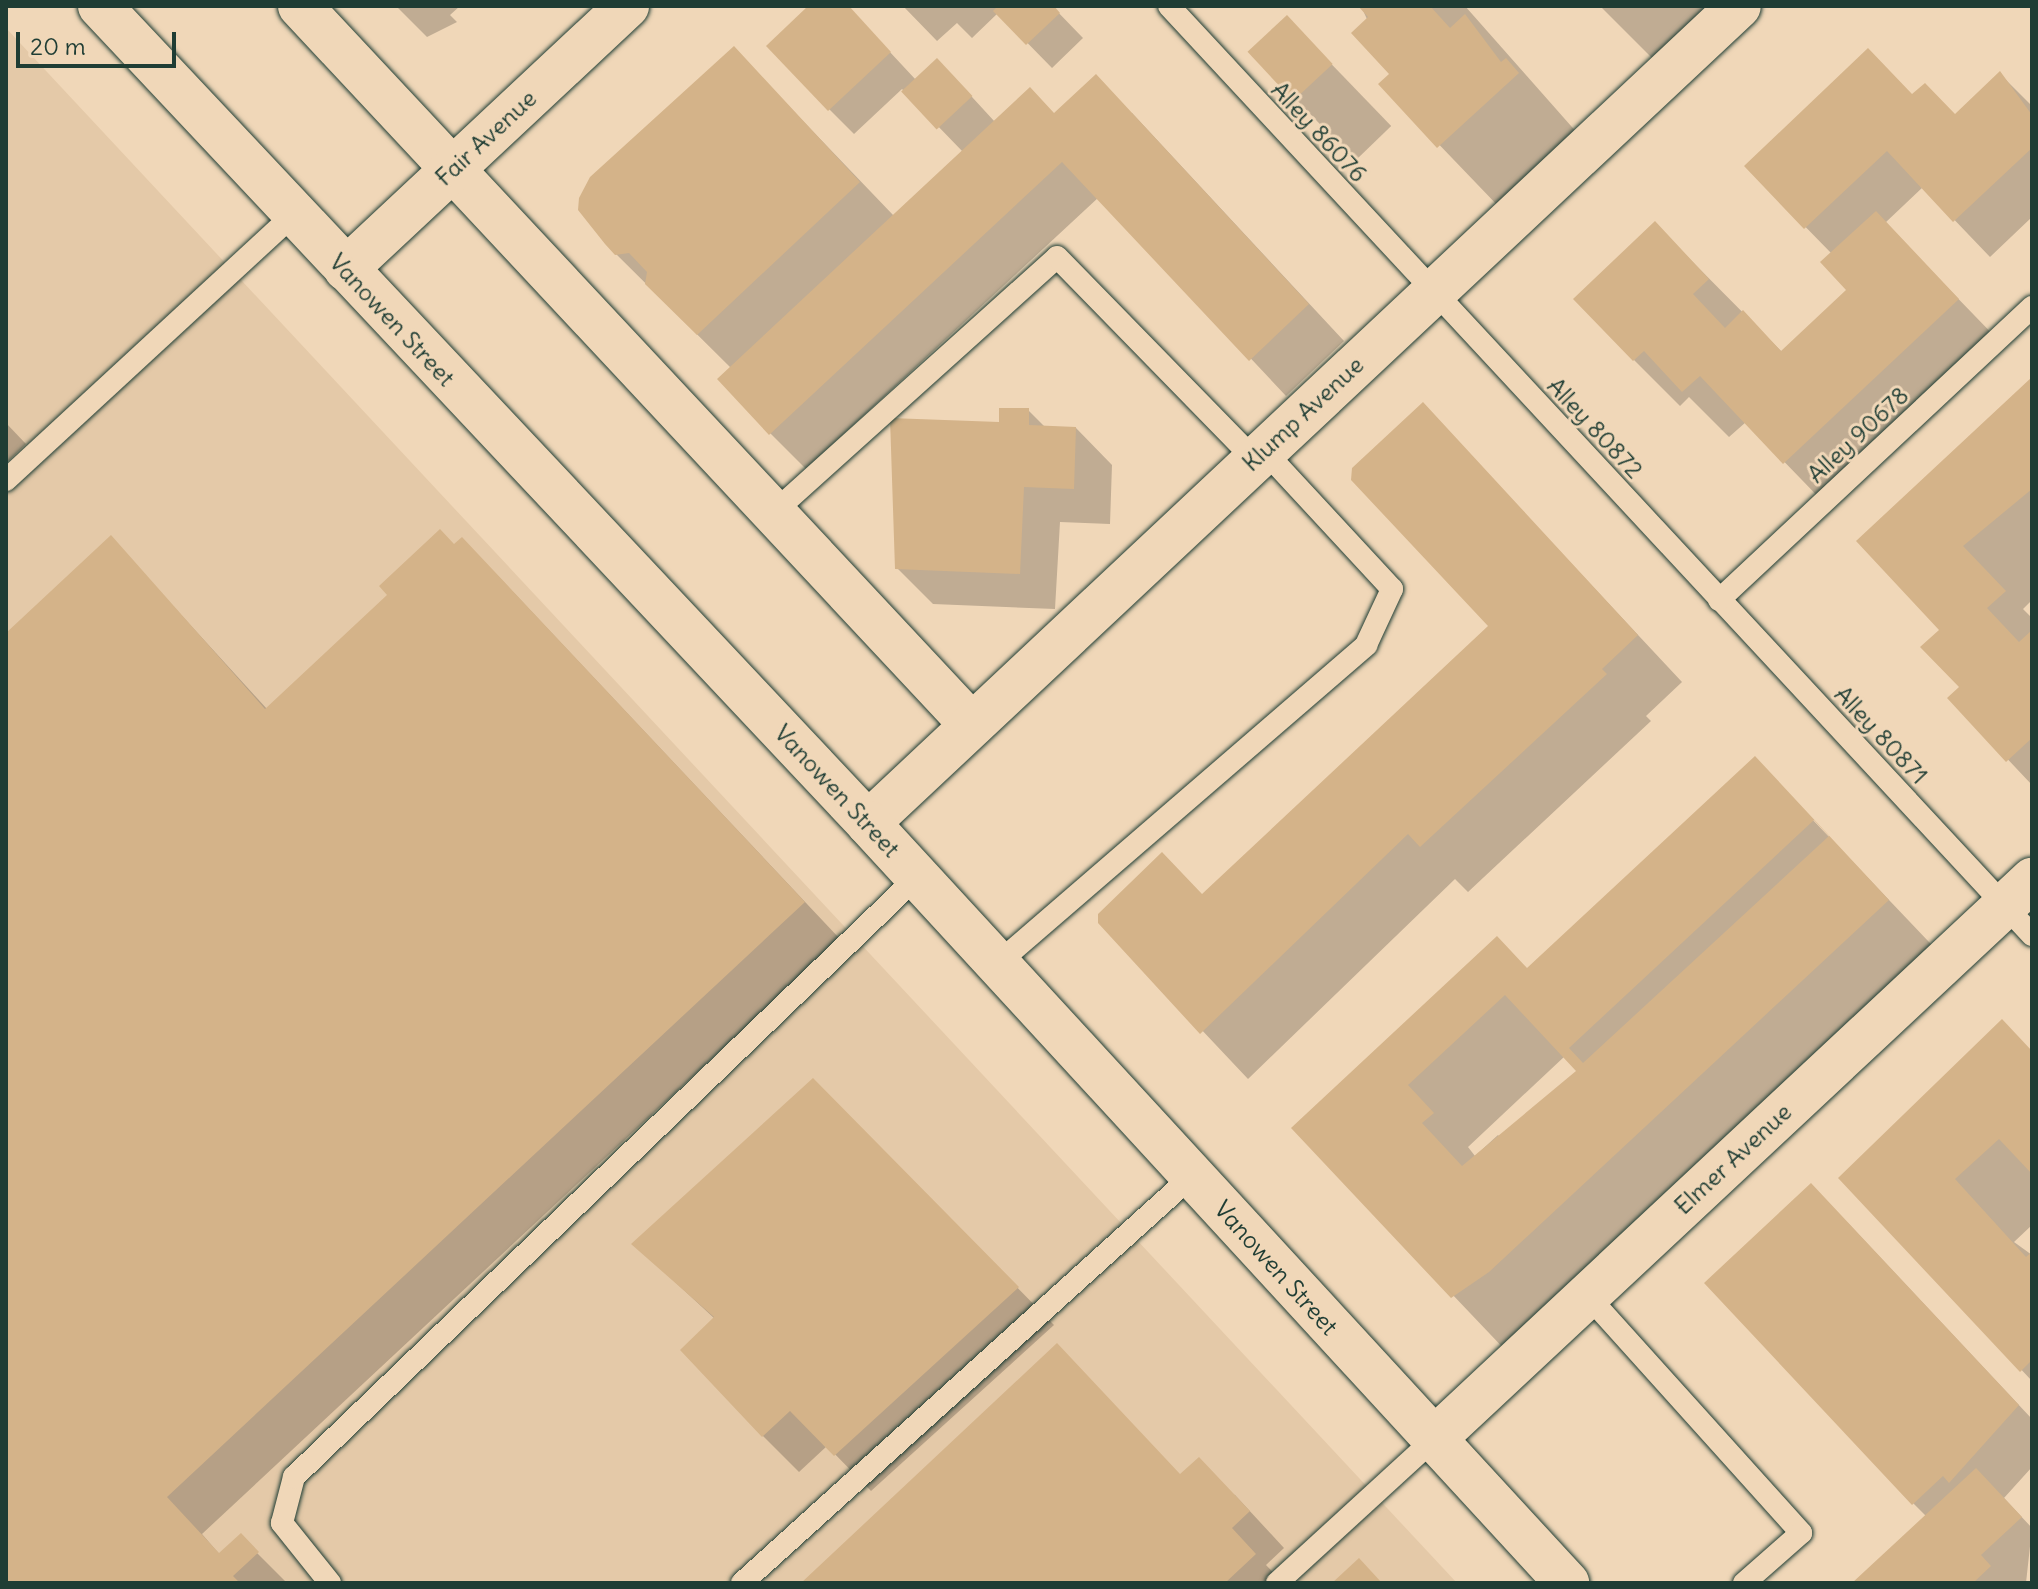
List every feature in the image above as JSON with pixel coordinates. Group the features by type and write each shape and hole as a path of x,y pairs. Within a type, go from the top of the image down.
{"street":[{"name":"Vanowen Street","path":"100,6 868,823 1567,1583"},
{"path":"300,6 972,725"},
{"name":"Fair Avenue","path":"346,269 627,6"},
{"name":"Klump Avenue","path":"868,823 1739,6"},
{"name":"Elmer Avenue","path":"1434,1439 1587,1295 2023,907"}],"lane":[{"name":"Alley 86076","path":"1169,6 1433,292"},
{"path":"6,480 294,214"},
{"path":"773,513 1057,257 1392,589 1366,645 997,964"},
{"name":"Alley 80872","path":"1433,292 1719,600"},
{"name":"Alley 90678","path":"1719,600 2032,307"},
{"name":"Alley 80871","path":"1719,600 2023,907"},
{"path":"330,1583 282,1523 294,1477 917,877"},
{"path":"742,1583 1192,1176"},
{"path":"1587,1295 1801,1533 1744,1583"},
{"path":"1277,1583 1434,1439"}],"shaded area":[{"path":"6,28 1457,1583 6,1583"}],"building":[{"path":"808,6 849,6 891,52 828,111 766,46"},
{"path":"998,6 1054,6 1060,13 1026,45 993,11"},
{"path":"1358,6 1430,6 1450,28 1465,14 1501,62 1506,58 1519,73 1437,148 1378,84 1389,74 1351,33 1368,17"},
{"path":"1287,15 1333,64 1293,101 1248,52"},
{"path":"734,46 860,182 697,335 645,284 647,272 629,253 615,255 605,244 578,210 579,198 590,177"},
{"path":"1868,48 1912,94 1925,83 1955,114 2000,71 2032,115 2032,148 1953,222 1887,151 1804,229 1744,166"},
{"path":"937,58 972,96 937,129 901,91"},
{"path":"1096,74 1309,304 1249,361 1062,162 769,435 717,379 1030,87 1054,113"},
{"path":"1876,211 1959,299 1783,464 1700,376 1682,392 1644,351 1633,361 1573,299 1655,221 1709,279 1693,294 1725,328 1743,310 1781,351 1846,290 1820,262"},
{"path":"2032,377 2032,489 1963,546 2006,591 1987,608 2019,642 2032,630 2032,738 2006,762 1947,698 1959,687 1920,647 1939,630 1856,541"},
{"path":"1423,402 1638,635 1602,669 1607,674 1420,847 1408,834 1200,1034 1098,923 1098,914 1162,852 1202,894 1488,626 1351,480 1352,468"},
{"path":"999,408 1029,408 1029,425 1076,427 1074,489 1024,487 1020,574 895,569 890,418 999,422"},
{"path":"440,529 454,544 462,537 805,902 167,1497 219,1553 241,1533 259,1552 233,1576 240,1583 6,1583 6,633 111,535 265,709 387,595 379,586"},
{"path":"1755,756 1889,900 1489,1272 1451,1298 1291,1128 1497,936 1527,968","holes":["1814,820 1829,836 1583,1063 1569,1048","1505,995 1576,1071 1462,1166 1422,1123 1434,1113 1408,1085"]},
{"path":"2002,1019 2032,1051 2032,1174 1999,1139 1955,1179 2026,1257 2032,1252 2032,1360 2020,1372 1838,1178"},
{"path":"813,1078 1019,1287 834,1456 790,1411 762,1437 680,1350 714,1317 631,1244"},
{"path":"1811,1183 2019,1405 1949,1483 1943,1476 1912,1505 1704,1283"},
{"path":"1057,1343 1180,1474 1199,1457 1250,1511 1232,1528 1256,1554 1225,1583 801,1583"},
{"path":"1976,1468 2022,1517 1981,1555 1991,1566 1973,1583 1852,1583"},
{"path":"1359,1558 1382,1583 1332,1583"}]}
